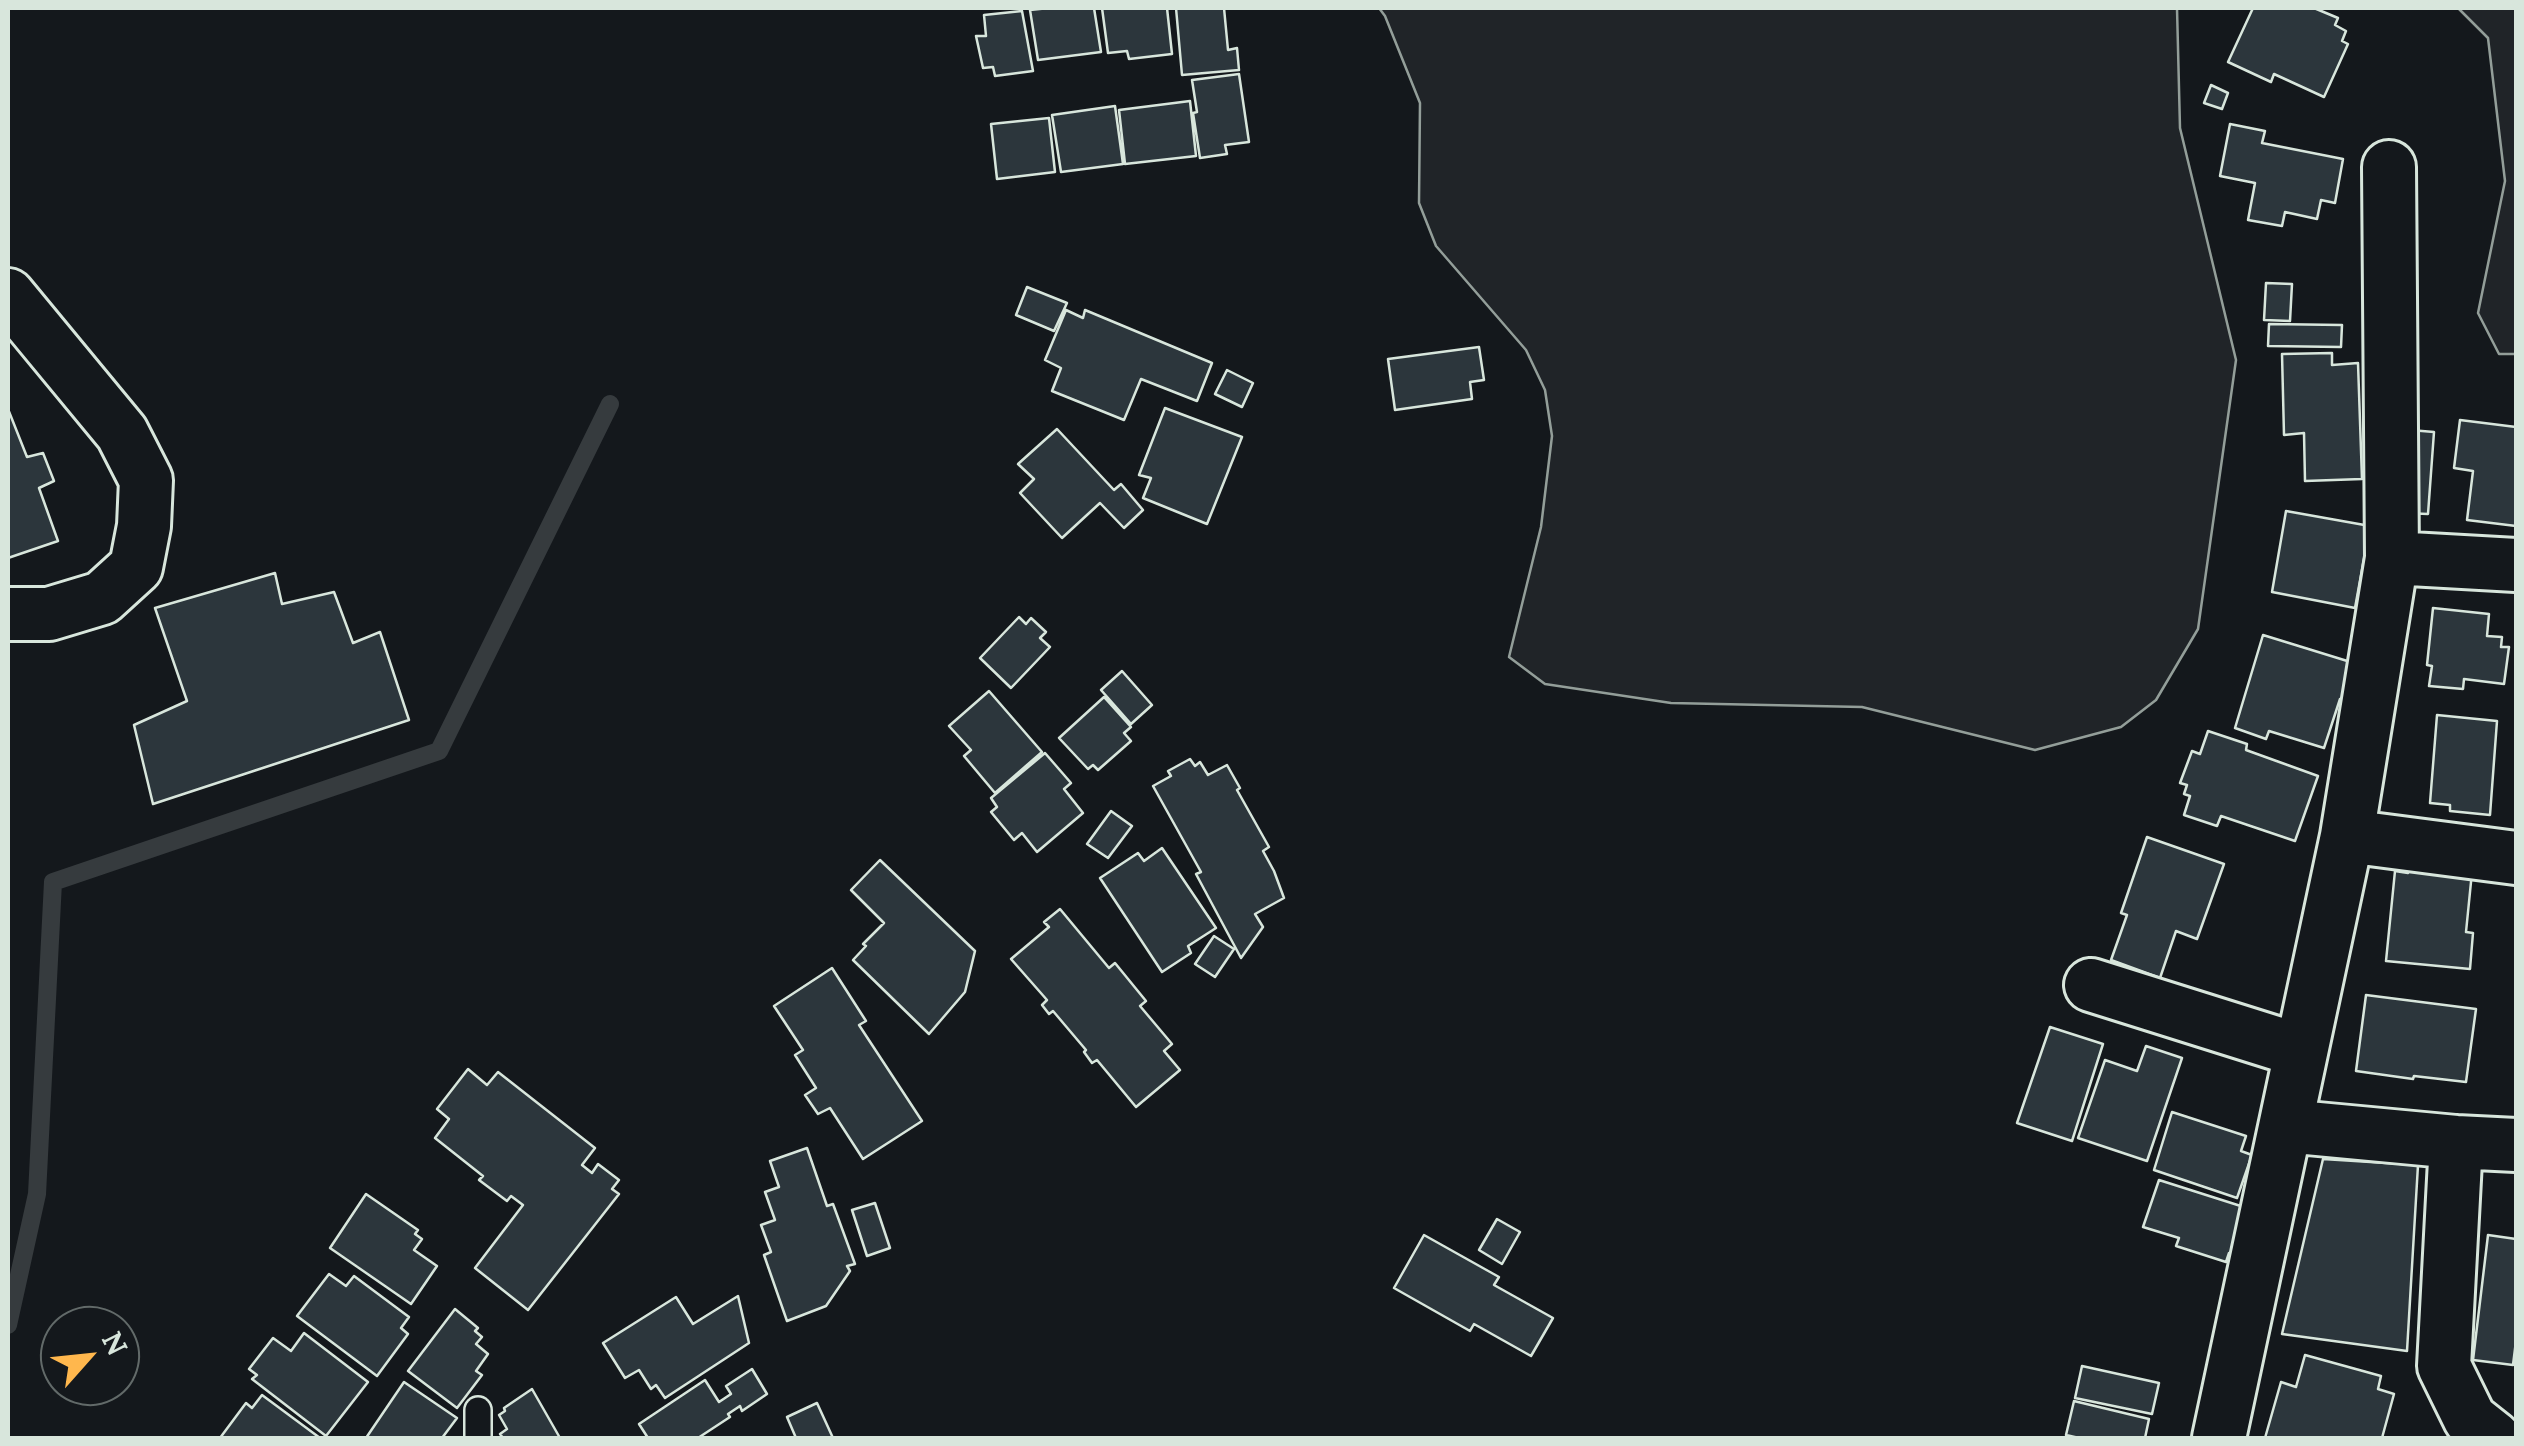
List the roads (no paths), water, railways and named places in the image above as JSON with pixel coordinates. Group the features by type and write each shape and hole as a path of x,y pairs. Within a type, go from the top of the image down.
{"street":[{"path":"2219,1438 2347,836 2392,558 2388,166"},
{"path":"8,295 122,433 146,480 144,526 136,567 102,598 49,614 8,614"},
{"path":"2392,558 2516,565"},
{"path":"2347,836 2516,858"},
{"path":"2091,985 2301,1051"},
{"path":"2286,1126 2516,1146"},
{"path":"2456,1142 2444,1366 2470,1420 2494,1438"}],"lane":[{"path":"478,1410 478,1438"}],"waterway":[{"path":"8,1325 37,1194 53,882 439,751 610,404"}]}
